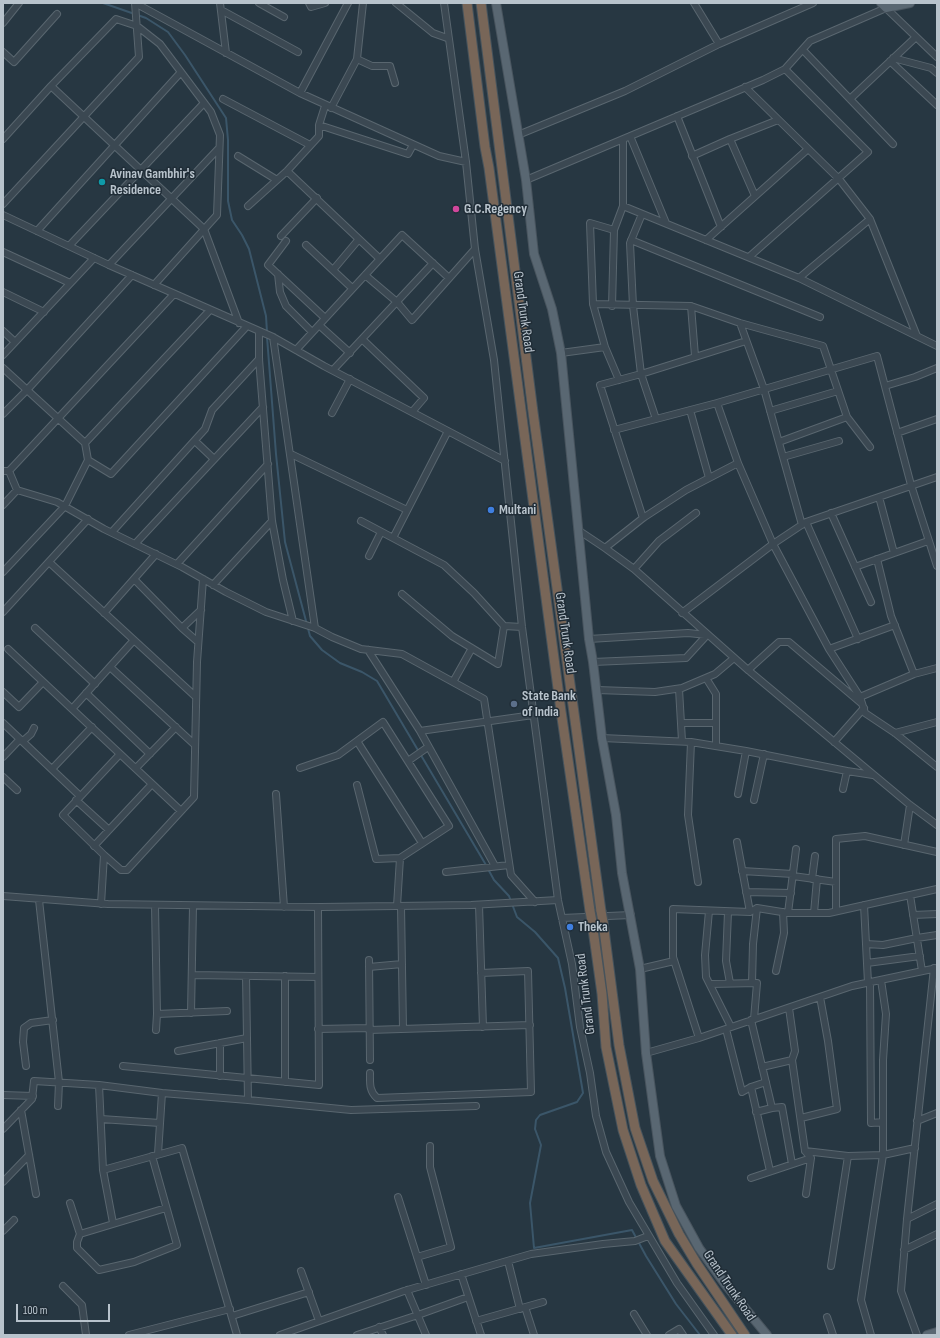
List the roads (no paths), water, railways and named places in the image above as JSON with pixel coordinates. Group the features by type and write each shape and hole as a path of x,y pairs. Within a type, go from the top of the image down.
{"highway":[{"name":"Grand Trunk Road","path":"467,3 485,147 602,994 606,1047 623,1130 641,1185 665,1241 732,1335"},
{"name":"Grand Trunk Road","path":"481,3 535,427 601,911 620,1045 634,1121 653,1182 679,1234 697,1264 745,1335"}],"main road":[{"path":"496,3 526,180 534,254 552,309 561,353 589,639 597,690 602,738 616,815 622,873 640,969 646,1053 660,1156 676,1206 699,1248 725,1284 767,1335"},
{"path":"883,5 910,3"},
{"path":"927,1335 937,1332"}],"street":[{"path":"3,23 18,3"},
{"path":"220,3 226,53"},
{"path":"258,3 284,17"},
{"path":"309,3 311,7 325,3"},
{"path":"300,94 348,3"},
{"path":"248,206 287,171 319,136 320,125 328,107 357,59 364,3"},
{"path":"396,3 433,33 447,38"},
{"path":"444,3 466,162 475,250 494,360 506,461 522,627 558,900 572,964 580,1027 590,1073 596,1116 606,1152 646,1238 714,1335"},
{"path":"694,3 719,44"},
{"path":"518,134 625,91 719,44 813,3"},
{"path":"135,5 300,94 439,156 466,162"},
{"path":"3,204 139,57 135,5"},
{"path":"526,180 623,140 786,69 810,41 883,5 937,57"},
{"path":"221,10 298,52"},
{"path":"3,52 14,62 57,14"},
{"path":"3,138 6,131 116,19 136,23 160,44 211,112 220,135 217,215 154,285"},
{"path":"850,99 916,37"},
{"path":"803,50 893,144"},
{"path":"357,59 372,66 390,66 395,84"},
{"path":"892,59 932,68 937,73"},
{"path":"892,59 937,105"},
{"path":"749,257 868,152 786,69"},
{"path":"37,231 181,72"},
{"path":"51,86 85,116 204,229 240,322"},
{"path":"745,87 839,179 870,219 917,336"},
{"path":"223,99 310,145"},
{"path":"69,246 204,103"},
{"path":"677,116 721,226"},
{"path":"692,156 778,120"},
{"path":"320,125 408,154 413,145"},
{"path":"630,136 666,223"},
{"path":"730,139 755,196"},
{"path":"612,306 614,230 623,206 623,140"},
{"path":"109,265 219,148"},
{"path":"706,240 808,149"},
{"path":"238,156 277,180"},
{"path":"287,171 380,259"},
{"path":"281,236 317,198"},
{"path":"623,206 799,278 937,346"},
{"path":"642,214 630,243 633,306 641,374 656,419"},
{"path":"3,215 132,276 272,337 506,461"},
{"path":"799,278 870,219"},
{"path":"614,230 590,223 593,304 605,347 619,380"},
{"path":"296,350 402,235 449,278"},
{"path":"333,270 359,239"},
{"path":"631,240 820,318"},
{"path":"286,241 268,265 325,318"},
{"path":"306,245 352,288"},
{"path":"365,275 397,302 412,320 475,250"},
{"path":"3,252 70,283"},
{"path":"3,355 94,258"},
{"path":"333,370 433,263"},
{"path":"278,274 280,292 286,306 312,332"},
{"path":"3,414 132,276"},
{"path":"3,292 44,312"},
{"path":"174,294 58,418 6,471 17,490 57,502 266,612 313,627 361,649 402,654 484,699 511,875 535,902"},
{"path":"593,304 612,306 691,306 740,323 823,346 847,417 870,447"},
{"path":"691,306 695,356"},
{"path":"85,444 210,310"},
{"path":"740,323 764,389 783,457 804,523 858,639"},
{"path":"319,325 350,353"},
{"path":"88,460 111,474 247,326"},
{"path":"3,331 15,342"},
{"path":"261,332 259,360 272,521 283,580 293,621"},
{"path":"272,337 313,627"},
{"path":"362,339 424,398 412,412"},
{"path":"643,518 600,385 641,374 746,340"},
{"path":"561,353 605,347"},
{"path":"614,430 717,403 877,356 911,486 937,566"},
{"path":"112,532 195,441 205,429 212,410 259,360"},
{"path":"3,368 85,444 88,460 65,506 3,572"},
{"path":"885,386 915,377 937,368"},
{"path":"332,413 350,379"},
{"path":"770,411 838,391"},
{"path":"717,403 738,463 773,544 829,649 860,697 865,713 895,733 937,767"},
{"path":"135,544 263,407"},
{"path":"690,410 709,478"},
{"path":"779,442 847,417"},
{"path":"897,433 937,419"},
{"path":"393,538 448,431"},
{"path":"195,441 214,459"},
{"path":"783,457 838,441"},
{"path":"293,455 407,510"},
{"path":"605,548 643,518 686,490 738,463"},
{"path":"177,564 268,464"},
{"path":"682,613 773,544 804,523 937,477"},
{"path":"3,505 17,490"},
{"path":"879,497 894,553"},
{"path":"634,569 659,541 696,513"},
{"path":"831,513 871,602"},
{"path":"3,612 88,519"},
{"path":"213,585 272,521"},
{"path":"361,521 444,565 474,593 504,626 522,627"},
{"path":"578,530 634,569 748,670 910,805 937,825"},
{"path":"369,556 381,532"},
{"path":"855,566 928,541"},
{"path":"104,613 156,554"},
{"path":"877,559 891,616 914,674"},
{"path":"49,562 196,697"},
{"path":"134,579 182,628 198,642"},
{"path":"120,754 63,815 121,870 127,870 194,797 198,642 203,579"},
{"path":"402,594 452,636 498,664 504,626"},
{"path":"182,628 201,610"},
{"path":"829,649 895,625"},
{"path":"35,628 95,684"},
{"path":"589,639 688,633 707,635"},
{"path":"593,662 686,658 707,635"},
{"path":"72,709 134,640"},
{"path":"748,670 779,642 789,642 863,706"},
{"path":"453,682 472,648"},
{"path":"8,649 181,811"},
{"path":"368,650 420,731 426,748 493,866"},
{"path":"597,690 655,692 679,689 715,674 734,658"},
{"path":"110,667 195,745"},
{"path":"860,697 914,674 937,668"},
{"path":"706,678 716,694 716,746"},
{"path":"3,692 20,707 43,682"},
{"path":"679,689 682,741"},
{"path":"86,693 150,754"},
{"path":"834,742 863,706"},
{"path":"420,731 533,715"},
{"path":"300,768 338,755 384,722 449,826 400,858 376,859 357,786"},
{"path":"895,733 937,722"},
{"path":"681,723 716,723"},
{"path":"3,724 52,769 109,830"},
{"path":"52,769 92,727"},
{"path":"136,768 176,727"},
{"path":"3,757 21,740 31,734 34,728"},
{"path":"602,738 691,742 874,775"},
{"path":"357,742 422,843"},
{"path":"691,742 688,815 698,882"},
{"path":"408,761 426,748"},
{"path":"738,794 746,751"},
{"path":"754,800 764,754"},
{"path":"843,789 847,771"},
{"path":"4,779 17,790"},
{"path":"94,846 152,784"},
{"path":"276,794 284,907"},
{"path":"904,845 910,805"},
{"path":"836,911 836,839 865,836 937,852"},
{"path":"737,842 750,912"},
{"path":"776,971 784,933 786,912 791,894 796,849"},
{"path":"101,904 104,855"},
{"path":"814,913 815,856"},
{"path":"400,858 399,906 403,1029"},
{"path":"446,872 509,865"},
{"path":"742,871 793,875 836,882"},
{"path":"699,1038 674,961 672,909 750,912 757,908 786,912 829,913 937,889"},
{"path":"746,892 791,894"},
{"path":"910,895 922,971"},
{"path":"3,896 101,904 284,907 479,905 558,900"},
{"path":"40,900 59,1082 58,1106"},
{"path":"155,905 156,1030"},
{"path":"479,905 483,1027"},
{"path":"864,905 869,983 871,1123 883,1122"},
{"path":"192,1013 194,906"},
{"path":"123,1066 319,1085 318,907"},
{"path":"752,983 753,944 757,908"},
{"path":"709,911 705,955 706,976 728,1028 742,1092 766,1082"},
{"path":"728,912 726,961 730,983"},
{"path":"913,915 937,914"},
{"path":"562,918 631,915"},
{"path":"866,944 883,945 937,935"},
{"path":"867,963 920,956"},
{"path":"369,960 370,1060"},
{"path":"640,969 674,961"},
{"path":"369,967 402,964"},
{"path":"646,1053 699,1038 852,986 936,968 917,1120 901,1291 918,1335"},
{"path":"370,1073 370,1088 373,1095 377,1098 531,1092 528,971 481,973"},
{"path":"193,975 318,977"},
{"path":"246,976 248,1100"},
{"path":"285,976 285,1082"},
{"path":"871,1335 861,1300 883,1155 883,1060 886,1014 881,980"},
{"path":"710,984 757,983 752,1020 772,1108"},
{"path":"801,1118 837,1109 828,1041 820,997"},
{"path":"789,1008 794,1051 792,1060 805,1151 811,1158 806,1194"},
{"path":"157,1014 227,1011"},
{"path":"26,1066 23,1042 24,1028 31,1023 53,1020"},
{"path":"318,1029 403,1029 530,1026"},
{"path":"178,1051 247,1038"},
{"path":"220,1043 220,1076"},
{"path":"762,1067 792,1060"},
{"path":"3,1129 32,1099 34,1081 99,1085 162,1093 351,1110 476,1106"},
{"path":"99,1085 103,1170 113,1223"},
{"path":"751,1087 770,1172"},
{"path":"70,1203 80,1234 77,1242 77,1248 99,1270 134,1262 177,1245 166,1208 155,1155 160,1123 162,1093"},
{"path":"3,1095 33,1096"},
{"path":"756,1112 782,1107 792,1164"},
{"path":"21,1110 36,1194"},
{"path":"917,1120 937,1113"},
{"path":"101,1119 160,1123"},
{"path":"417,1257 451,1247 430,1167 430,1146"},
{"path":"103,1170 182,1148 238,1335"},
{"path":"805,1151 848,1156 883,1155 915,1148"},
{"path":"3,1182 5,1174 29,1155"},
{"path":"831,1266 848,1156"},
{"path":"751,1178 811,1158"},
{"path":"398,1197 426,1285"},
{"path":"907,1219 937,1204"},
{"path":"80,1234 166,1208"},
{"path":"3,1231 14,1220"},
{"path":"904,1250 937,1234"},
{"path":"280,1335 407,1290 532,1254 603,1244 635,1242 646,1238"},
{"path":"508,1261 523,1308 534,1335"},
{"path":"301,1270 319,1321"},
{"path":"461,1274 481,1335"},
{"path":"63,1286 82,1304 86,1335"},
{"path":"407,1290 426,1335"},
{"path":"129,1335 231,1312 309,1292"},
{"path":"357,1335 468,1297"},
{"path":"476,1321 543,1302"},
{"path":"634,1314 647,1335"},
{"path":"826,1317 833,1335"},
{"path":"379,1327 382,1335"},
{"path":"669,1335 679,1329 683,1335"}],"waterway":[{"path":"103,3 146,18 168,32 185,55 226,118 228,140 228,201 232,220 249,249 266,316 267,332"},
{"path":"267,337 276,454 285,542 310,636 322,650 340,663 362,672 377,681 486,865"},
{"path":"488,869 494,880 509,896 517,917 535,932 558,958 565,988 583,1093 577,1102 540,1115 536,1120 535,1129 541,1145 530,1203 534,1248 632,1230 646,1256 676,1304 700,1335"}],"place":[{"name":"Avinav Gambhir's Residence","path":"102,182"},
{"name":"G.C.Regency","path":"456,209"},
{"name":"Multani","path":"491,510"},
{"name":"State Bank of India","path":"514,704"},
{"name":"Theka","path":"570,927"}]}
